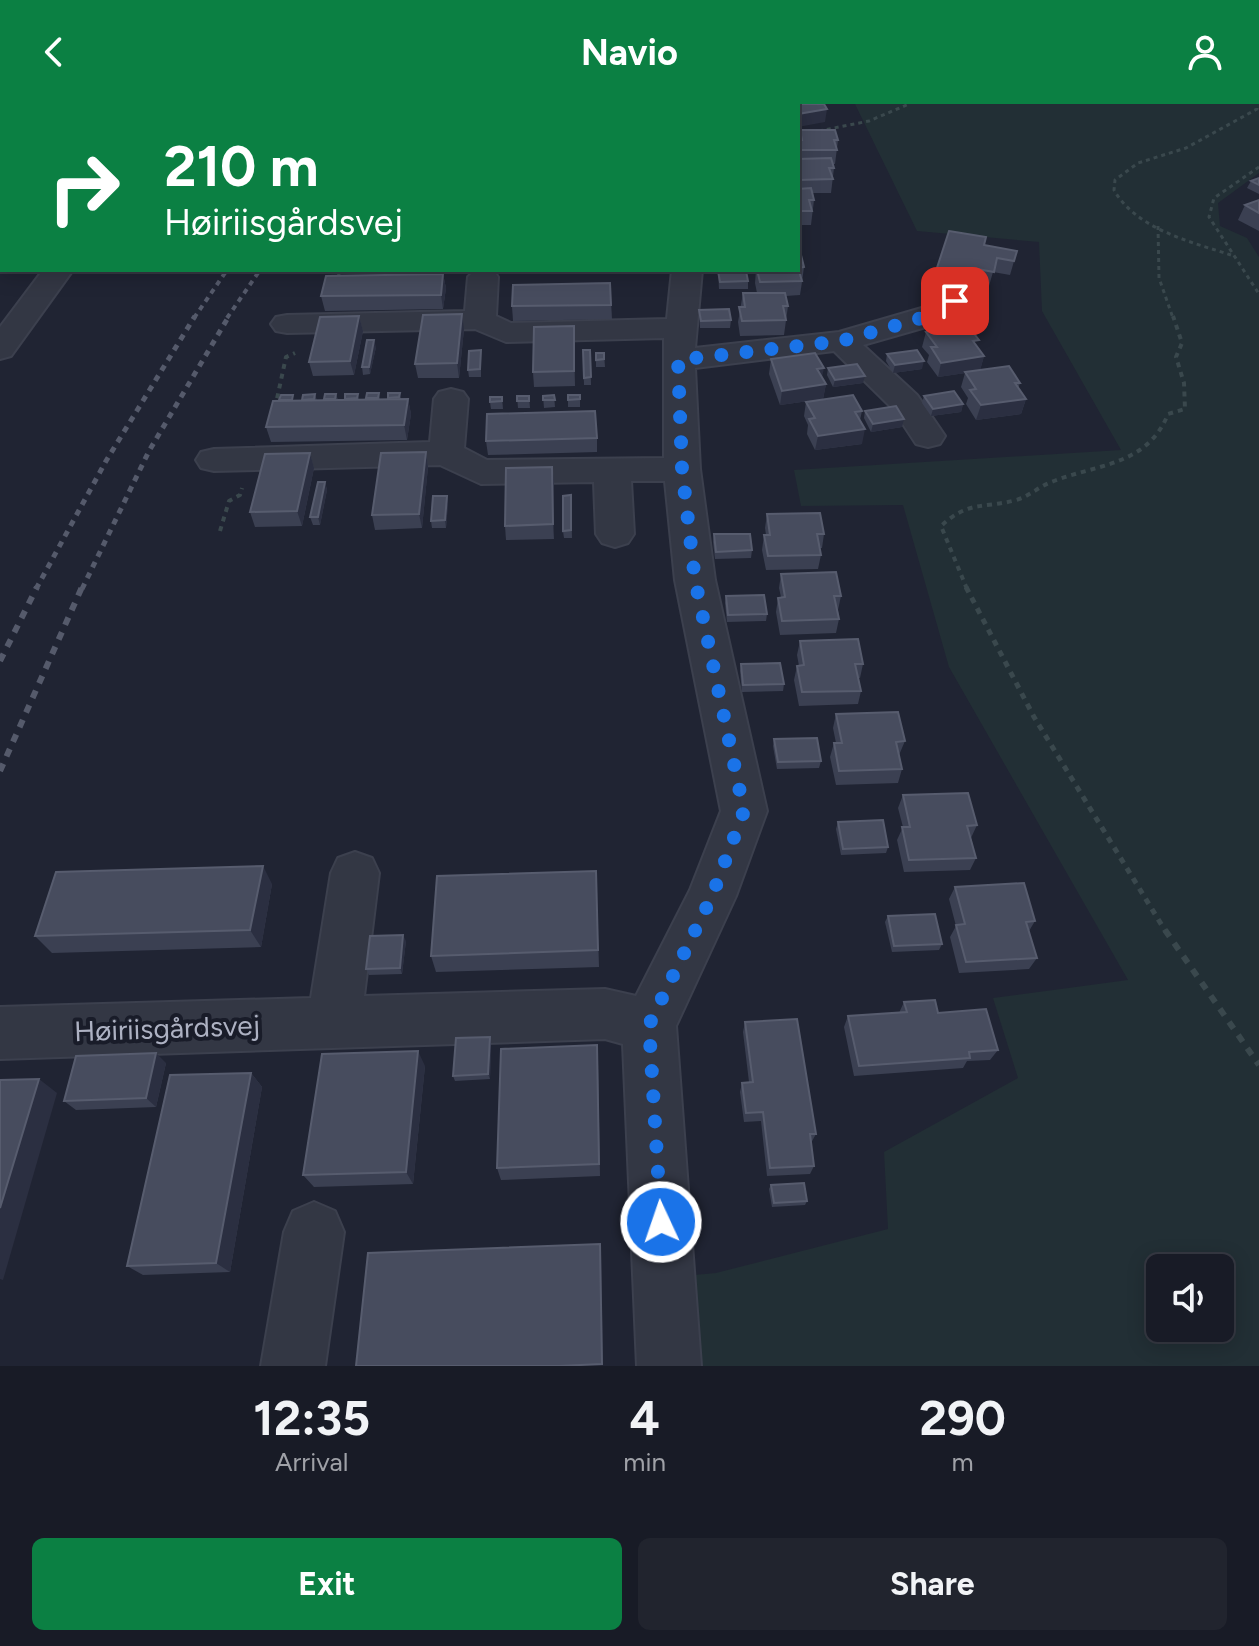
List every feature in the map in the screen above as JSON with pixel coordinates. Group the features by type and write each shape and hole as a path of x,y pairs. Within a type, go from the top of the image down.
{"street":[{"path":"0,349 57,272"},
{"path":"669,1366 649,1025 712,896 744,811 695,580 682,469 679,344 687,272"},
{"path":"480,320 483,277"},
{"path":"297,323 480,320 506,333 679,344 841,341 943,312 955,301"},
{"path":"841,341 905,402 928,436"},
{"path":"446,453 451,399"},
{"path":"214,460 446,453 481,472 682,469"},
{"path":"612,470 615,534"},
{"path":"334,1023 355,873"},
{"name":"Høiriisgårdsvej","path":"0,1033 605,1014 649,1025"},
{"path":"293,1366 314,1232"}],"path":[{"path":"811,133 869,121 909,104"},
{"path":"1231,255 1191,242 1158,226 1116,198 1115,180 1138,163 1186,148 1257,109 1257,104"},
{"path":"1259,167 1221,191 1209,206 1213,229 1259,294"},
{"path":"1158,226 1159,278 1182,343 1176,357 1184,383 1185,409 1168,414 1164,431 1128,459 1073,479 1051,483 1024,498 957,509 941,526 962,584 1020,694 1212,1006 1259,1065"},
{"path":"220,531 229,501 240,495 255,459 282,384 286,357 300,351 297,323 321,301 326,280 342,272"}],"shaded area":[{"path":"855,104 1259,104 1259,173 1218,203 1220,226 1247,238 1259,257 1259,1366 690,1366 683,1276 716,1273 888,1229 884,1152 1018,1078 993,998 1128,980 949,667 903,505 801,506 794,470 1121,450 1042,311 1039,242 917,231"}],"building":[{"path":"800,104 824,104 827,109 800,114"},
{"path":"800,130 835,130 837,150 800,150"},
{"path":"831,158 834,168 829,168 833,179 800,180 800,159"},
{"path":"811,188 814,200 809,200 812,211 800,211 800,189"},
{"path":"1259,200 1259,213 1245,205"},
{"path":"949,231 986,237 984,245 1017,251 1014,261 997,258 994,272 977,269 973,284 934,277"},
{"path":"718,272 746,272 748,281 720,282"},
{"path":"758,272 799,272 802,281 760,282"},
{"path":"443,274 441,295 321,296 326,276"},
{"path":"610,283 611,305 512,306 513,285"},
{"path":"743,293 785,293 788,306 783,306 786,320 742,321 739,307 745,307"},
{"path":"729,309 731,320 701,321 699,310"},
{"path":"462,314 457,363 415,364 423,315"},
{"path":"359,316 350,361 309,362 320,317"},
{"path":"574,326 574,371 533,372 534,327"},
{"path":"968,326 979,340 973,341 984,356 941,363 931,347 937,347 926,332"},
{"path":"367,340 374,340 369,367 362,367"},
{"path":"481,350 480,369 468,370 469,351"},
{"path":"583,350 590,350 591,377 584,378"},
{"path":"917,350 924,361 895,365 887,354"},
{"path":"596,353 604,353 604,359 596,360"},
{"path":"815,353 824,368 817,369 826,384 782,391 771,359"},
{"path":"857,364 865,376 835,380 828,368"},
{"path":"1009,366 1020,383 1015,383 1026,399 981,405 970,390 976,389 965,372"},
{"path":"954,391 963,404 933,409 924,396"},
{"path":"367,393 379,393 378,398 366,398"},
{"path":"388,393 400,393 399,397 388,398"},
{"path":"315,394 314,399 302,400 303,395"},
{"path":"325,394 336,394 335,399 324,399"},
{"path":"345,394 358,394 357,398 345,399"},
{"path":"281,395 293,395 292,400 279,400"},
{"path":"554,395 555,400 543,400 543,396"},
{"path":"568,395 580,395 580,399 568,400"},
{"path":"853,395 862,411 855,412 865,429 818,436 809,419 815,418 806,402"},
{"path":"517,396 529,396 529,401 517,401"},
{"path":"490,397 502,397 502,401 490,402"},
{"path":"408,399 404,425 266,427 273,401"},
{"path":"896,406 904,419 873,424 865,411"},
{"path":"595,411 597,438 486,441 487,414"},
{"path":"426,452 419,514 372,515 381,453"},
{"path":"310,453 297,511 250,512 265,454"},
{"path":"552,467 553,524 505,526 506,468"},
{"path":"318,482 325,482 318,517 310,517"},
{"path":"571,495 571,530 563,531 563,496"},
{"path":"433,496 447,496 445,520 431,521"},
{"path":"820,513 824,534 817,534 821,555 768,556 764,535 770,535 767,514"},
{"path":"714,534 750,534 752,550 716,552"},
{"path":"836,572 841,596 834,596 839,619 782,621 778,598 785,597 781,574"},
{"path":"764,595 767,614 728,615 726,596"},
{"path":"858,639 863,664 855,664 861,691 802,692 797,666 804,665 800,641"},
{"path":"780,663 784,684 743,685 741,664"},
{"path":"898,712 905,741 896,742 902,769 839,771 834,743 842,743 836,714"},
{"path":"817,738 821,761 778,762 774,739"},
{"path":"968,793 977,825 967,826 976,858 909,860 902,827 910,827 903,795"},
{"path":"883,820 888,847 843,849 838,822"},
{"path":"263,866 250,930 35,936 56,872"},
{"path":"596,871 598,950 431,956 437,876"},
{"path":"1024,883 1035,921 1026,922 1037,958 966,962 956,925 965,924 955,887"},
{"path":"935,914 942,944 894,946 888,916"},
{"path":"403,935 400,968 366,969 370,936"},
{"path":"935,1000 938,1013 986,1009 998,1050 969,1052 970,1058 859,1066 848,1016 907,1012 904,1002"},
{"path":"797,1019 816,1134 810,1134 814,1166 770,1168 763,1112 746,1113 742,1083 753,1082 745,1022"},
{"path":"490,1037 488,1074 453,1076 456,1038"},
{"path":"597,1045 599,1164 497,1168 501,1049"},
{"path":"418,1051 406,1172 303,1175 322,1054"},
{"path":"156,1053 146,1098 64,1101 76,1056"},
{"path":"251,1073 216,1263 127,1266 170,1075"},
{"path":"39,1079 0,1208 0,1080"},
{"path":"804,1183 807,1201 774,1203 771,1185"},
{"path":"600,1244 602,1364 356,1366 368,1253"}],"railway":[{"path":"194,318 226,272"},
{"path":"227,318 259,272"},
{"path":"36,589 106,461 195,316"},
{"path":"82,589 149,451 229,316"},
{"path":"0,771 82,587"},
{"path":"0,661 36,589"}],"route":[{"path":"661,1222 649,1025 712,896 744,811 695,580 682,469 678,360 761,353 841,341 943,312 955,301"}]}
